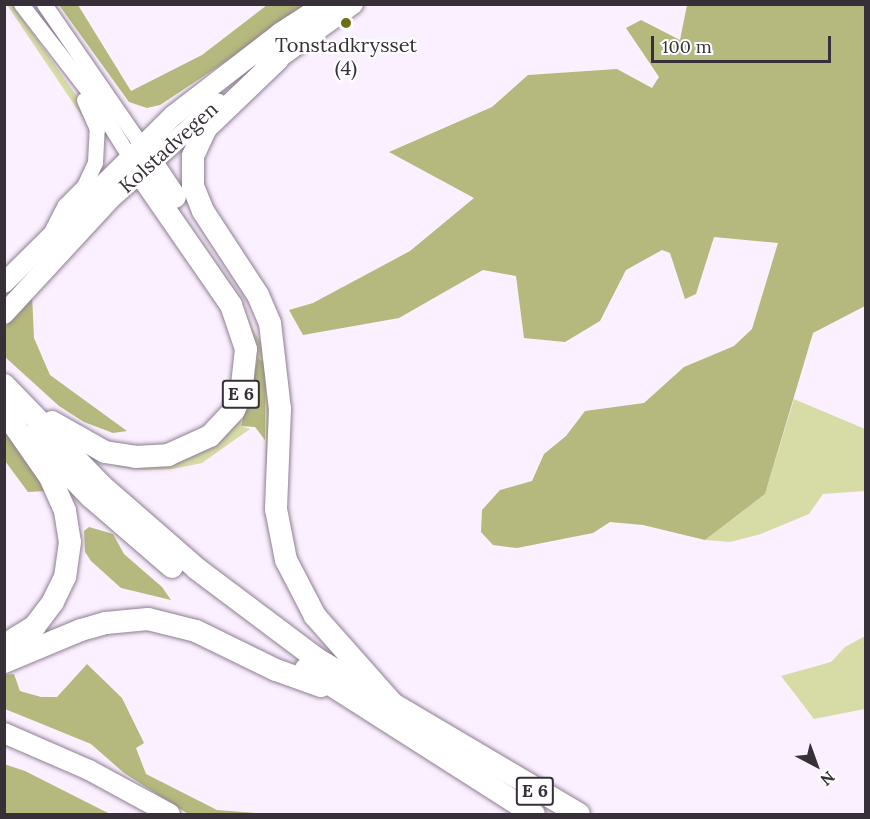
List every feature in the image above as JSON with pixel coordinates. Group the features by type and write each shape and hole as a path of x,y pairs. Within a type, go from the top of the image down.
{"highway":[{"name":"E 6","path":"278,59 206,128 193,156 191,176 202,211 258,295 270,323 280,409 276,509 286,560 321,625 391,702"},
{"name":"E 6","path":"140,159 272,343"},
{"name":"E 6","path":"11,408 88,444 135,458 168,455 197,445 234,410 247,364 237,318 140,159"},
{"name":"E 6","path":"4,385 11,408 50,477 65,511 70,542 65,577 53,602 35,626 4,645"},
{"name":"E 6","path":"11,408 63,470 138,539 247,626 340,691 534,814"},
{"name":"E 6","path":"11,408 197,568 317,658 579,814"},
{"name":"E 6","path":"4,662 81,630 116,621 148,619 196,630 276,670 340,691"}],"main road":[{"name":"Kolstadvegen","path":"4,314 140,159 219,77 325,4"},
{"name":"Kolstadvegen","path":"4,283 47,237 140,159 353,4"},
{"path":"4,733 89,770 170,814"}],"street":[{"path":"21,4 140,159"},
{"path":"44,4 140,159"},
{"path":"47,237 65,206 91,174 97,150 93,117 75,77"}],"green space":[{"path":"7,5 13,5 80,101 90,128"},
{"path":"59,5 78,5 131,91 202,55 267,5 311,5 160,105 147,108 129,102"},
{"path":"687,5 865,5 865,306 813,333 765,494 705,540 643,525 610,522 593,533 517,548 493,545 481,532 482,510 500,490 532,481 544,454 566,436 585,411 644,403 684,367 734,346 752,329 778,243 714,237 696,294 685,299 670,253 662,250 626,270 600,321 565,342 524,338 516,276 483,270 399,318 303,335 289,310 313,303 410,251 474,198 389,152 492,107 528,75 617,69 652,88 659,77 626,28 641,20 680,40"},
{"path":"32,294 34,338 50,375 127,431 113,433 84,422 59,406 5,357 5,327"},
{"path":"252,329 261,342 268,371 269,439 266,479 266,374 264,362 259,358 241,420 241,426 250,429 202,463 173,469 144,470 118,467 100,456 144,465 163,463 197,451 217,438 231,423 250,386 252,354 248,332"},
{"path":"258,358 264,362 266,374 265,440 255,427 241,426"},
{"path":"794,399 865,429 865,491 823,494 809,514 761,534 730,542 705,540 765,494"},
{"path":"5,423 46,491 28,492 5,461"},
{"path":"89,527 113,534 124,554 162,587 171,600 121,588 91,561 85,552 84,531"},
{"path":"865,636 865,709 814,719 781,676 831,662 845,647"},
{"path":"87,664 122,698 144,743 136,748 146,774 217,810 269,814 188,814 124,773 91,744 5,709 4,675 14,674 20,691 41,697 57,697"},
{"path":"4,764 25,771 110,814 5,814"}],"place":[{"name":"Tonstadkrysset (4)","path":"346,23"}]}
